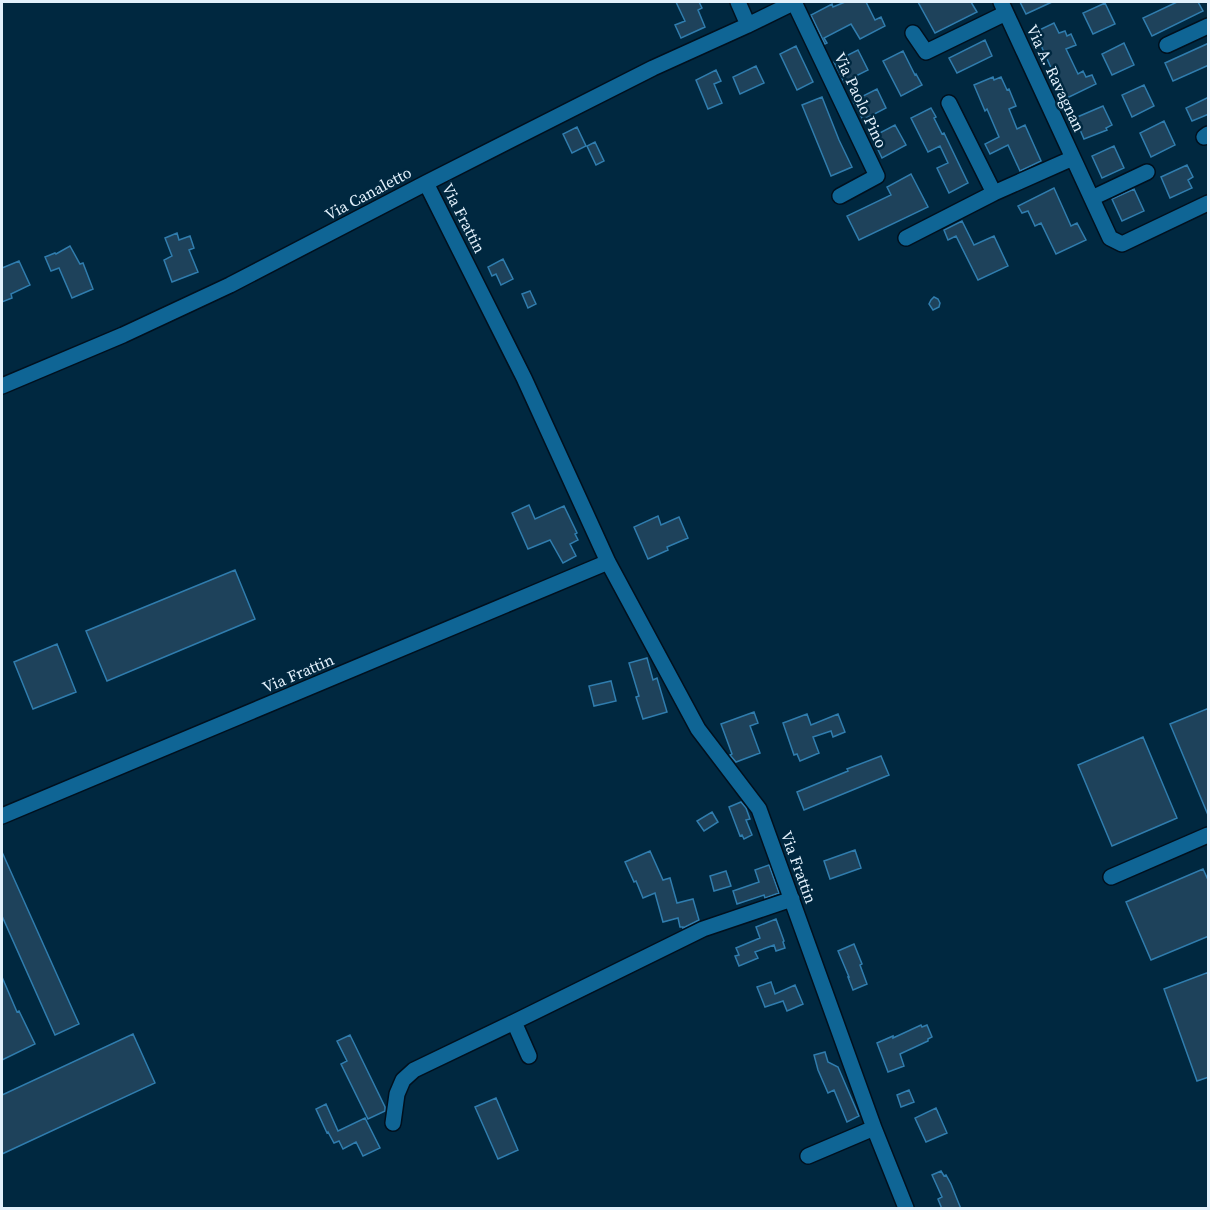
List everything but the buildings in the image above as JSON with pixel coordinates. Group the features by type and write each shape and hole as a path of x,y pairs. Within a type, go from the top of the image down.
{"street":[{"path":"738,2 748,25"},
{"name":"Via Canaletto","path":"2,386 123,335 230,285 653,68 794,2"},
{"name":"Via Paolo Pino","path":"794,2 877,176 840,196"},
{"name":"Via A. Ravagnan","path":"913,33 926,52 1003,7 1110,238 1122,244 1209,203"},
{"path":"1167,45 1209,26"},
{"path":"949,103 994,193"},
{"name":"Via A. Ravagnan","path":"906,238 994,193 1073,158"},
{"path":"1092,198 1147,172"},
{"name":"Via Frattin","path":"426,183 524,378 608,562 698,729 759,809 874,1128 906,1209"},
{"name":"Via Frattin","path":"2,816 608,562"},
{"path":"1112,877 1209,835"},
{"path":"393,1122 397,1094 404,1080 414,1070 703,929 792,899"},
{"path":"514,1022 529,1056"},
{"path":"808,1156 874,1128"}]}
